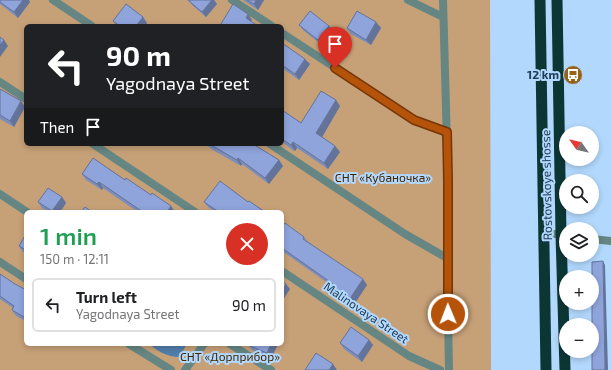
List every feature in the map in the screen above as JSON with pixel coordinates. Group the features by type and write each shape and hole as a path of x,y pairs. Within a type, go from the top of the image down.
{"highway":[{"name":"Rostovskoye shosse","path":"540,0 546,370"},
{"name":"Rostovskoye shosse","path":"557,0 563,222"},
{"name":"Rostovskoye shosse","path":"563,262 564,370"}],"street":[{"path":"53,0 89,24"},
{"path":"232,0 269,24"},
{"path":"408,0 443,17"},
{"path":"443,0 448,180 448,370"},
{"path":"284,34 414,120 447,132"},
{"path":"0,82 24,98"},
{"path":"96,146 191,210"},
{"path":"273,146 405,234 447,258"},
{"path":"0,194 24,210"},
{"path":"544,234 559,234"},
{"path":"599,239 611,242"},
{"path":"0,262 24,278"},
{"name":"Malinovaya Street","path":"284,272 409,356 440,370"},
{"path":"132,346 171,370"},
{"path":"185,370 203,346"},
{"path":"233,346 271,370"}],"green space":[{"name":"СНТ «Кубаночка»","path":"0,0 490,0 491,370 0,370"}],"water":[{"path":"152,346 186,346 179,357 171,356"}],"building":[{"path":"0,0 23,0 14,12 0,2"},
{"path":"188,0 212,0 202,12"},
{"path":"247,0 256,0 254,4"},
{"path":"126,4 143,17 138,24 117,24 113,21"},
{"path":"233,4 248,14 246,18 255,24 221,24"},
{"path":"310,11 329,26 318,40 299,25"},
{"path":"357,11 376,22 366,40 347,28"},
{"path":"0,37 4,40 0,45"},
{"path":"284,44 305,59 295,74 284,66"},
{"path":"0,89 21,101 10,121 0,115"},
{"path":"321,91 336,100 316,133 335,146 324,163 293,142 291,145 284,140 284,111 301,123"},
{"path":"212,146 256,146 279,160 265,178 238,158 237,160"},
{"path":"93,158 125,180 126,178 151,195 152,193 171,206 168,210 140,210 99,182 97,184 82,174"},
{"path":"220,181 248,202 249,201 262,210 216,210 204,202"},
{"path":"48,188 62,197 53,210 38,202"},
{"path":"285,223 304,237 303,239 363,279 349,300 331,288 333,284 284,249"},
{"path":"24,237 24,249 19,246"},
{"path":"603,261 605,370 592,370 592,358 599,358 599,318 592,318 592,310 599,310 599,270 592,270 592,262"},
{"path":"0,274 24,289 24,317 12,310 14,306 0,296"},
{"path":"351,327 369,340 358,356 340,343"},
{"path":"250,346 270,346 267,353"},
{"path":"316,353 333,364 329,370 305,370"}],"place":[{"name":"12 km","path":"573,75"}],"route":[{"path":"335,68 414,120 447,132 448,314"}],"park label":[{"name":"СНТ «Дорприбор»","path":"230,357"}]}
